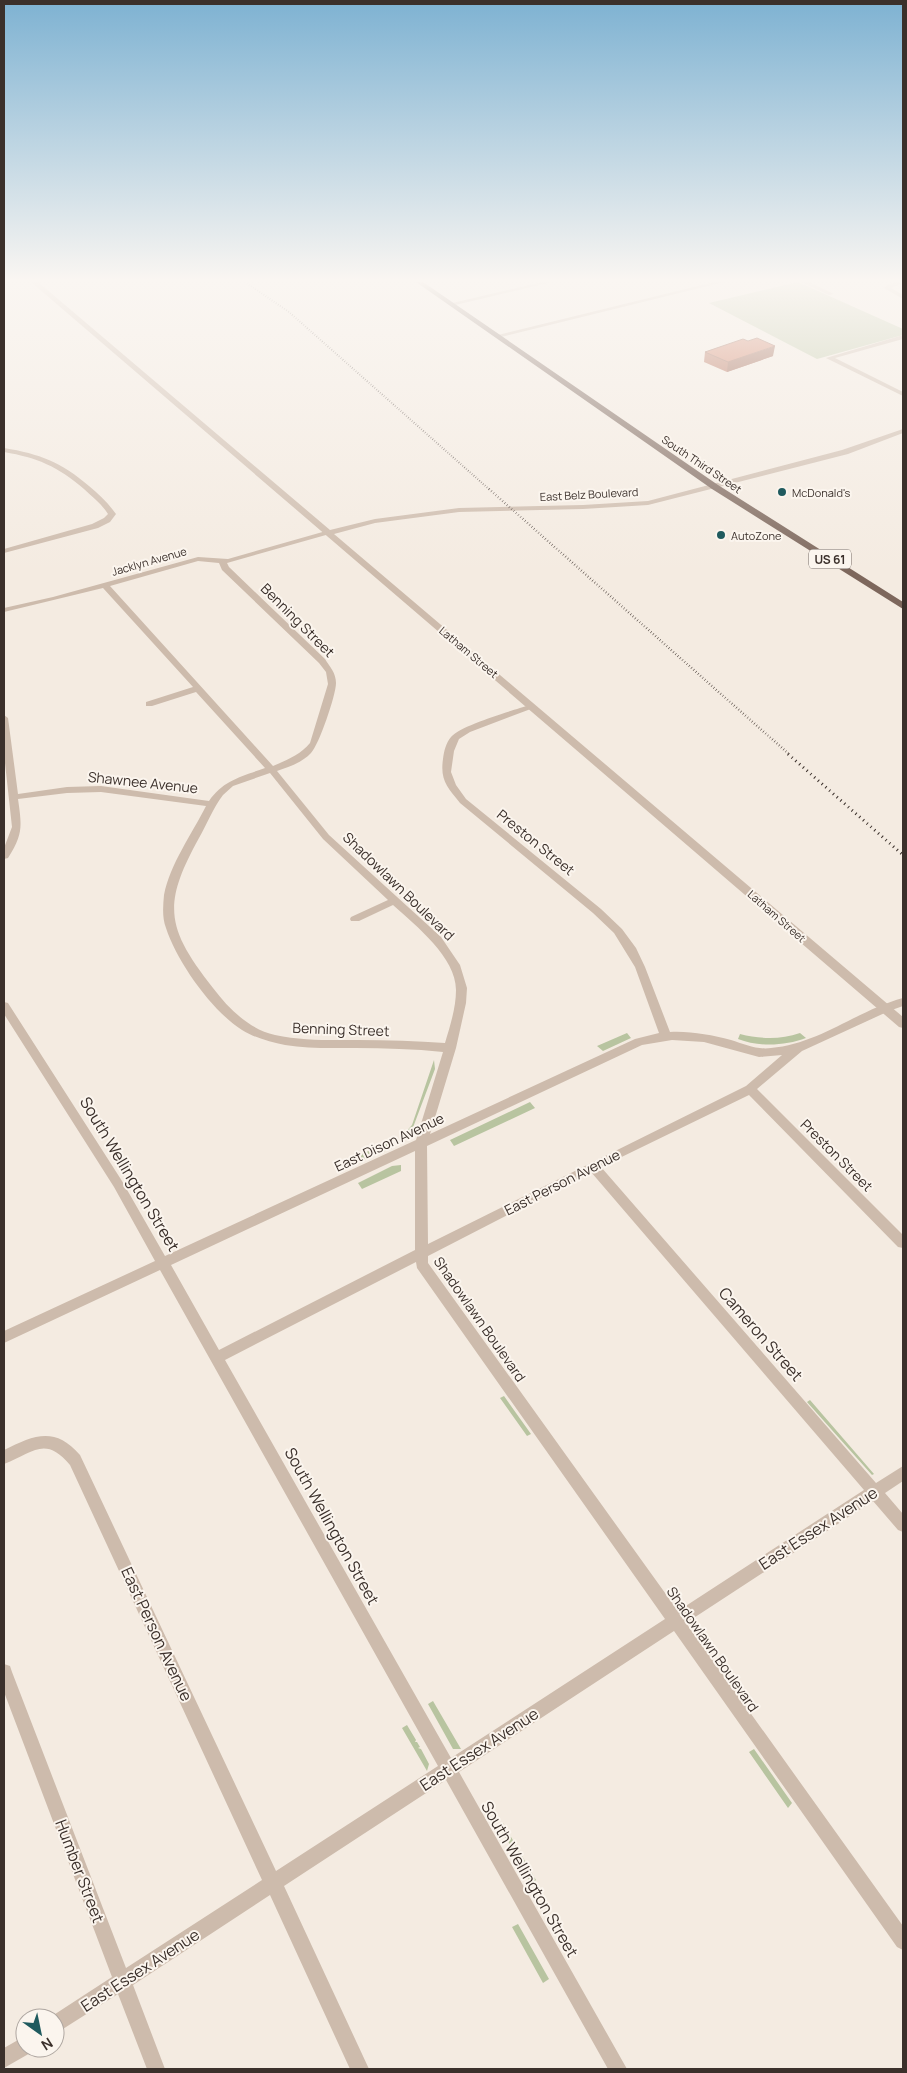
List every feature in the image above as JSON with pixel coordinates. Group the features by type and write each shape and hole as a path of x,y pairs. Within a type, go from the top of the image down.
{"main road":[{"name":"South Third Street","path":"559,379 715,487 903,606"}],"street":[{"name":"Latham Street","path":"148,379 903,1024"},
{"path":"872,379 903,394"},
{"name":"East Belz Boulevard","path":"329,533 375,521 418,514 459,510 625,505 666,499 844,452 903,431"},
{"path":"4,450 30,454 50,460 66,469 108,506 112,514 107,520 95,526 4,551"},
{"name":"Jacklyn Avenue","path":"4,610 46,601 198,559 223,562 329,533"},
{"name":"Benning Street","path":"223,562 225,568 322,661 331,676 331,688 312,746 305,754 295,760 226,786 212,804 174,876 169,892 168,910 171,929 180,952 226,1012 240,1024 262,1035 294,1043 421,1045 450,1048"},
{"name":"Shadowlawn Boulevard","path":"105,585 271,768 326,837 441,945 458,973 462,988 462,1003 421,1143 423,1241 420,1254 422,1264 903,1941"},
{"path":"149,704 199,688"},
{"name":"Preston Street","path":"532,707 458,735 448,752 446,772 449,782 463,801 614,927 625,941 640,967 666,1036"},
{"path":"4,718 17,827 14,841 4,856"},
{"name":"Shawnee Avenue","path":"14,797 67,790 101,789 212,804"},
{"path":"355,919 394,900"},
{"name":"East Person Avenue","path":"217,1357 593,1166 750,1089 798,1048 885,1008 903,1002"},
{"name":"South Wellington Street","path":"4,1006 114,1178 217,1357 618,2069"},
{"name":"East Dison Avenue","path":"4,1337 639,1042 666,1036 707,1037 762,1052 772,1053 798,1048"},
{"name":"Preston Street","path":"750,1089 903,1242"},
{"name":"Cameron Street","path":"593,1166 903,1525"},
{"name":"East Person Avenue","path":"4,1457 34,1444 49,1441 58,1443 68,1449 75,1460 360,2069"},
{"name":"East Essex Avenue","path":"65,2018 903,1473"},
{"name":"Humber Street","path":"4,1672 156,2069"},
{"path":"4,2059 15,2052"}],"green space":[{"path":"627,1033 631,1038 603,1051 597,1046"},
{"path":"800,1033 806,1038 781,1044 754,1043 738,1039 740,1034 770,1038"},
{"path":"434,1060 435,1069 409,1138 404,1134 412,1125"},
{"path":"530,1102 535,1108 454,1146 450,1140"},
{"path":"389,1142 392,1148 360,1162 355,1157"},
{"path":"401,1165 401,1171 362,1189 358,1183 392,1166"},
{"path":"504,1396 531,1434 527,1436 500,1398"},
{"path":"810,1400 874,1474 872,1475 807,1402"},
{"path":"433,1701 461,1749 453,1749 428,1704"},
{"path":"407,1725 416,1740 415,1742 420,1747 418,1748 421,1749 429,1764 427,1771 402,1728"},
{"path":"754,1749 792,1803 788,1808 749,1752"},
{"path":"503,1823 536,1880 532,1883 499,1828"},
{"path":"518,1924 549,1979 543,1983 512,1927"}],"railway":[{"path":"364,379 490,490"},
{"path":"489,489 790,755"},
{"path":"788,754 903,855"}],"place":[{"name":"McDonald's","path":"782,492"},
{"name":"AutoZone","path":"721,535"}]}
